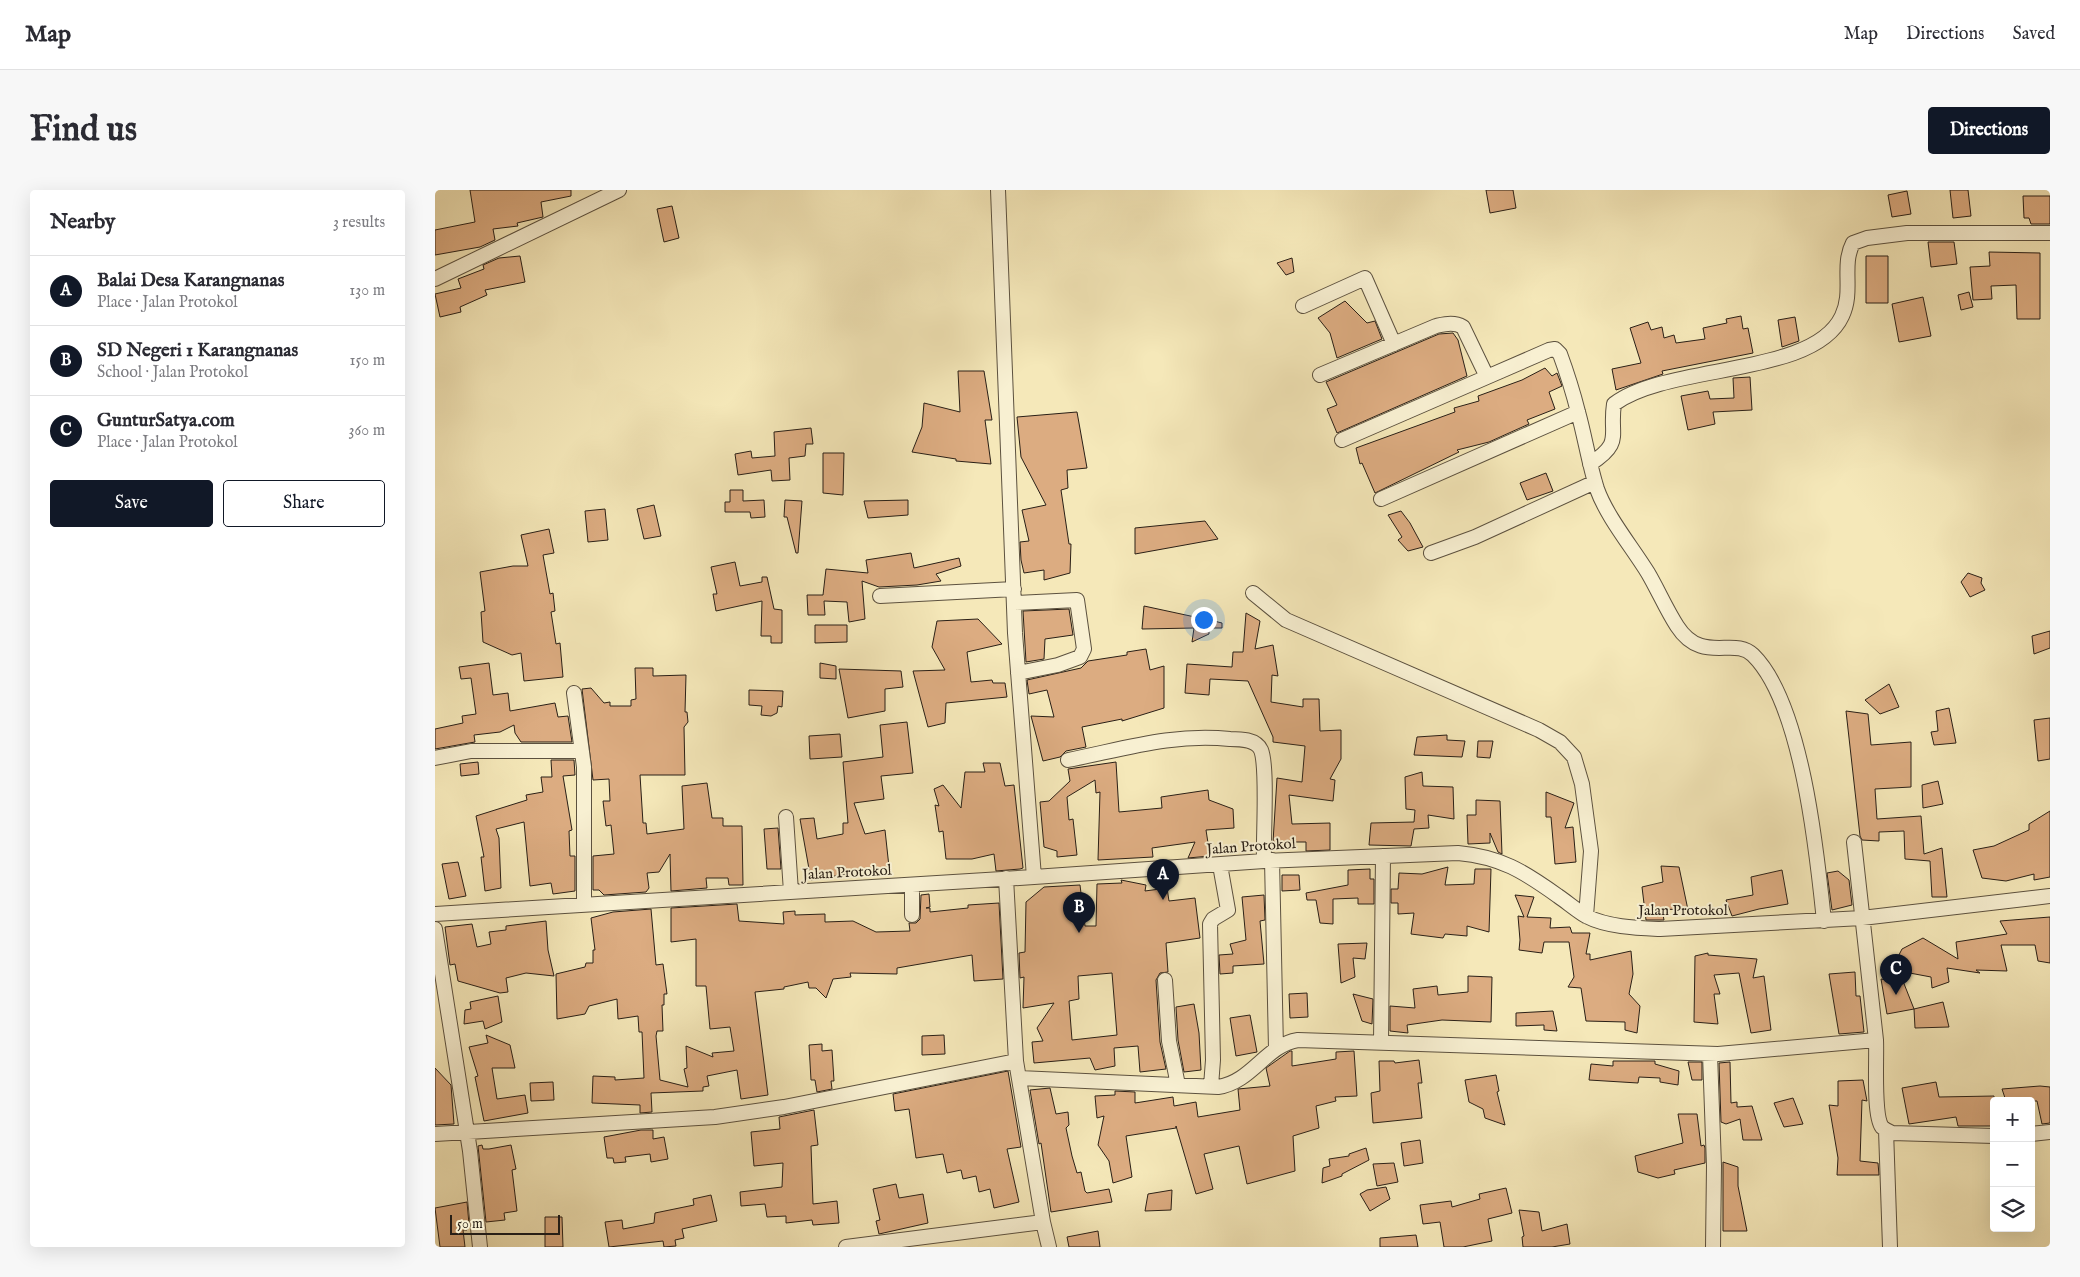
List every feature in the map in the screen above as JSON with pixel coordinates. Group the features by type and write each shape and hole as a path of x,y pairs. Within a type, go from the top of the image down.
{"street":[{"path":"435,279 619,190"},
{"path":"998,190 1018,673 1034,877"},
{"path":"1591,464 1609,450 1614,439 1614,404 1625,397 1694,375 1797,353 1820,342 1833,330 1842,316 1849,293 1847,258 1853,243 1867,238 1907,233 2050,233"},
{"path":"1303,306 1365,278 1394,344"},
{"path":"1320,375 1436,326 1457,324 1463,327 1487,377"},
{"path":"1342,440 1555,349 1560,354 1578,412 1598,491 1649,574 1677,626 1687,639 1700,647 1737,649 1751,653 1770,676 1781,698 1795,741 1807,801 1825,921"},
{"path":"1381,499 1578,412"},
{"path":"1431,553 1475,537 1595,482"},
{"path":"1253,594 1286,620 1539,730 1560,742 1574,757 1587,819 1591,852 1587,916"},
{"path":"880,596 1014,596 1077,600 1084,649 1080,656 1058,665 1018,673"},
{"path":"574,693 584,767 584,904"},
{"path":"1069,760 1179,737 1215,737 1248,741 1256,744 1261,749 1277,1049"},
{"path":"435,758 471,751 582,751"},
{"path":"786,817 791,892"},
{"path":"1855,842 1877,1040 1876,1108 1882,1126 1892,1133 1990,1136"},
{"name":"Jalan Protokol","path":"435,914 912,885 1220,865 1268,860 1458,852 1484,855 1506,863 1534,879 1587,916 1609,923 1660,929 1862,918 2050,896"},
{"path":"1381,1042 1383,856"},
{"path":"1211,1086 1213,1060 1210,924 1213,919 1228,910 1220,865"},
{"path":"1006,878 1016,1062 1043,1222 1049,1247"},
{"path":"912,885 912,915"},
{"path":"435,929 467,1132 480,1247"},
{"path":"1165,980 1169,1041 1177,1085"},
{"path":"1019,1078 1177,1085 1229,1085 1240,1081 1285,1043 1298,1040 1710,1054 1877,1040"},
{"path":"1710,1054 1714,1166 1713,1247"},
{"path":"435,1134 715,1117 783,1107 1016,1062"},
{"path":"1886,1130 1890,1247"},
{"path":"2035,1134 2050,1132"},
{"path":"846,1247 1043,1222"}],"building":[{"path":"470,190 571,190 571,196 541,202 543,217 517,223 518,226 493,229 495,240 480,247 435,255 435,230 475,222"},
{"path":"1486,190 1513,190 1516,208 1490,213"},
{"path":"1950,190 1968,190 1971,216 1953,218"},
{"path":"1907,191 1911,214 1892,217 1888,195"},
{"path":"2023,196 2050,196 2050,224 2031,224 2029,218 2024,218"},
{"path":"672,206 679,238 664,242 657,209"},
{"path":"1928,242 1954,242 1957,264 1931,267"},
{"path":"1989,252 2040,253 2040,319 2017,319 2016,285 1991,286 1992,299 1973,300 1970,267 1990,266"},
{"path":"520,256 525,282 485,290 487,295 460,307 461,312 440,317 435,294 461,288 458,279 484,269 483,265 499,258"},
{"path":"1866,256 1888,256 1888,303 1866,303"},
{"path":"1292,258 1294,272 1286,275 1277,263"},
{"path":"1969,292 1973,307 1961,310 1958,295"},
{"path":"1923,297 1931,336 1899,342 1892,304"},
{"path":"1345,301 1367,323 1375,321 1382,339 1337,358 1330,333 1318,318"},
{"path":"1741,316 1743,329 1748,328 1753,353 1662,371 1663,374 1616,390 1612,369 1641,363 1630,328 1648,322 1651,330 1662,327 1664,338 1674,335 1676,343 1705,339 1703,328 1727,323 1726,319"},
{"path":"1795,317 1799,341 1782,347 1778,320"},
{"path":"1453,333 1458,340 1467,376 1337,433 1327,409 1337,405 1326,382 1439,334"},
{"path":"1545,368 1552,376 1557,373 1562,386 1549,392 1555,409 1527,420 1529,424 1489,442 1457,450 1459,452 1375,493 1362,463 1360,464 1356,448 1455,412 1454,408 1479,401 1478,396 1522,380"},
{"path":"958,371 984,371 992,420 985,420 991,464 956,461 956,459 912,452 922,427 924,403 960,412"},
{"path":"1750,377 1752,410 1713,412 1715,424 1688,430 1681,396 1708,391 1710,399 1734,398 1733,378"},
{"path":"1077,412 1087,468 1067,470 1068,488 1061,490 1069,544 1071,544 1070,573 1044,580 1044,570 1024,573 1021,560 1020,542 1029,541 1022,510 1046,505 1021,457 1017,417"},
{"path":"811,428 813,444 806,444 805,456 789,458 790,480 772,481 771,470 738,475 735,454 751,451 752,458 775,456 774,432"},
{"path":"823,453 844,453 843,495 823,493"},
{"path":"1546,473 1553,491 1527,500 1520,483"},
{"path":"730,490 743,490 743,501 764,500 765,517 751,518 750,512 725,512 725,502 730,502"},
{"path":"785,500 802,501 798,553 796,553 787,517 784,517"},
{"path":"908,500 908,515 868,518 864,501"},
{"path":"654,505 661,536 644,539 637,509"},
{"path":"605,509 608,540 588,542 585,511"},
{"path":"1401,511 1423,547 1408,551 1398,540 1402,537 1388,515"},
{"path":"1205,521 1218,539 1135,554 1135,528"},
{"path":"549,529 554,553 543,555 550,594 553,593 555,611 551,612 556,644 560,643 563,677 524,681 521,653 512,655 483,642 481,612 485,611 480,572 513,566 528,566 521,535"},
{"path":"911,553 914,568 959,558 961,566 936,574 941,581 917,585 879,587 862,581 865,619 849,622 847,602 824,601 825,615 808,615 807,595 823,595 826,569 868,573 866,560"},
{"path":"735,562 740,586 762,582 762,577 767,577 774,609 782,610 782,643 771,643 771,636 761,636 762,601 716,611 713,594 717,594 711,567"},
{"path":"1968,573 1982,578 1981,583 1985,590 1970,597 1961,582"},
{"path":"1144,606 1195,617 1196,612 1210,614 1210,620 1222,623 1222,628 1209,628 1209,634 1192,642 1194,628 1142,629"},
{"path":"1069,609 1073,635 1045,639 1044,659 1026,662 1023,611"},
{"path":"1246,613 1260,621 1255,649 1273,645 1278,676 1272,675 1271,702 1303,707 1303,699 1319,699 1320,731 1341,730 1341,759 1330,779 1335,780 1333,801 1289,795 1292,824 1330,823 1330,850 1306,851 1306,842 1273,842 1277,778 1302,782 1305,746 1273,742 1273,737 1248,681 1210,679 1209,695 1185,693 1187,664 1232,667 1233,652 1243,652"},
{"path":"978,619 1002,644 967,652 971,682 992,680 993,683 1005,683 1007,697 946,703 945,723 928,727 913,671 945,670 932,647 937,621"},
{"path":"815,625 847,625 847,642 815,643"},
{"path":"2050,631 2050,648 2034,654 2032,636"},
{"path":"1146,649 1150,670 1164,666 1164,708 1122,721 1122,719 1082,727 1086,747 1066,751 1060,757 1043,761 1031,716 1054,717 1047,690 1029,694 1027,680 1081,668 1088,661 1127,655 1127,652"},
{"path":"489,663 493,695 508,693 510,711 555,703 558,717 568,716 572,742 521,742 515,733 514,725 500,732 474,735 475,742 435,749 435,729 463,723 462,716 476,714 471,678 461,679 459,667"},
{"path":"820,663 836,666 836,679 820,678"},
{"path":"635,668 653,668 653,676 686,675 685,712 687,712 688,722 684,727 685,775 640,775 643,823 646,823 647,834 684,829 682,786 707,783 712,818 723,818 723,826 742,826 743,885 729,885 728,878 706,878 707,888 671,891 670,854 659,872 647,873 649,888 646,892 604,895 599,890 593,890 593,856 614,854 611,825 606,826 603,801 610,801 609,779 593,780 582,689 591,688 604,703 610,702 610,706 631,706 631,700 636,699"},
{"path":"839,669 901,671 903,687 885,689 885,711 848,718"},
{"path":"1889,684 1899,707 1880,714 1865,700"},
{"path":"749,690 783,691 782,707 778,706 777,713 771,716 761,715 762,706 749,705"},
{"path":"1949,708 1956,743 1934,745 1931,732 1938,731 1936,711"},
{"path":"1846,711 1868,714 1871,745 1911,742 1911,787 1875,789 1877,819 1921,816 1924,854 1942,848 1947,897 1932,897 1930,861 1905,859 1904,831 1879,832 1879,841 1862,840"},
{"path":"2050,718 2050,759 2038,761 2034,720"},
{"path":"907,722 913,773 881,776 884,799 854,803 865,834 885,830 889,867 811,880 800,819 814,818 817,839 843,834 843,823 848,823 843,762 883,757 880,725"},
{"path":"840,734 842,757 810,759 809,736"},
{"path":"1447,735 1447,740 1465,741 1462,757 1414,755 1417,737"},
{"path":"1478,741 1493,741 1490,758 1477,757"},
{"path":"551,760 574,760 575,775 563,776 572,830 569,831 570,856 575,856 575,891 553,894 551,883 530,886 524,822 496,829 499,838 501,888 485,891 481,857 484,857 476,816 527,800 526,795 543,792 541,777 552,777"},
{"path":"478,762 479,774 461,776 460,764"},
{"path":"1116,762 1119,812 1162,808 1161,797 1208,790 1209,800 1233,809 1234,828 1206,830 1210,856 1188,858 1195,842 1152,848 1153,857 1098,860 1100,792 1096,793 1095,780 1067,797 1069,820 1073,819 1077,855 1057,857 1057,851 1044,847 1040,802 1049,801 1070,781 1068,769"},
{"path":"983,763 1000,763 1005,786 1014,785 1023,868 996,871 994,854 972,859 946,859 943,831 939,832 935,805 939,806 934,789 943,785 961,808 965,772 985,772"},
{"path":"1422,772 1423,786 1453,787 1454,819 1428,815 1429,828 1414,829 1411,846 1369,845 1371,823 1414,822 1415,810 1406,809 1405,777"},
{"path":"1938,781 1943,804 1923,808 1922,785"},
{"path":"1546,792 1574,803 1565,828 1573,827 1576,862 1555,864 1551,817 1546,817"},
{"path":"1476,800 1500,801 1502,854 1498,852 1490,833 1490,843 1468,844 1467,815 1476,815"},
{"path":"2050,811 2050,877 2034,880 2034,874 2006,881 1982,878 1973,850 1994,846 2029,830 2029,824"},
{"path":"778,828 781,869 767,869 764,829"},
{"path":"458,862 466,896 449,899 442,864"},
{"path":"1661,866 1679,867 1688,910 1662,909 1664,920 1646,920 1642,887 1663,882"},
{"path":"1448,867 1445,885 1474,884 1475,869 1491,869 1489,932 1467,926 1467,936 1445,934 1443,938 1411,934 1414,913 1398,914 1398,903 1391,903 1391,889 1398,889 1399,873 1422,874"},
{"path":"1370,869 1370,879 1374,879 1374,904 1358,904 1358,898 1333,899 1333,924 1320,923 1316,900 1307,900 1306,893 1348,885 1348,870"},
{"path":"1782,870 1788,904 1732,916 1726,900 1753,895 1751,877"},
{"path":"1838,871 1849,880 1852,905 1832,910 1827,873"},
{"path":"1282,875 1299,875 1300,890 1282,891"},
{"path":"1121,880 1146,885 1145,891 1167,888 1169,901 1195,898 1200,938 1166,943 1168,972 1160,973 1156,980 1160,1042 1166,1069 1140,1072 1138,1046 1114,1048 1115,1066 1095,1070 1090,1058 1034,1063 1032,1042 1043,1041 1037,1028 1054,1003 1023,1008 1024,977 1020,978 1019,953 1025,952 1026,902 1044,887 1080,885 1085,926 1096,926 1097,884 1122,883","holes":["1112,973 1117,1035 1072,1040 1069,1001 1079,999 1078,976"]},
{"path":"929,894 930,907 926,908 930,908 930,912 968,908 968,905 999,903 1003,979 974,981 972,955 897,968 897,974 850,973 851,977 833,979 826,998 816,988 809,988 808,982 784,987 784,989 755,992 768,1095 741,1099 737,1070 707,1076 709,1086 703,1087 703,1091 651,1093 652,1112 640,1113 640,1105 592,1103 593,1076 615,1077 615,1080 644,1078 642,1032 639,1032 638,1016 618,1019 617,999 589,1006 585,1014 557,1019 556,974 585,967 586,963 593,963 593,950 595,950 591,918 613,912 651,909 656,965 663,964 667,994 664,994 664,1005 662,1005 663,1031 657,1031 656,1036 660,1080 688,1087 684,1069 687,1068 686,1046 713,1057 712,1053 734,1051 730,1027 710,1029 706,986 696,986 696,939 671,942 671,908 737,904 739,921 784,924 783,912 795,911 795,915 825,914 825,922 853,921 876,932 910,931 909,923 916,923 920,919 921,895"},
{"path":"1264,895 1265,920 1260,921 1264,964 1233,966 1233,973 1220,974 1219,955 1233,954 1230,944 1246,940 1242,897"},
{"path":"1515,895 1534,897 1527,917 1551,918 1550,928 1570,927 1572,933 1590,933 1586,954 1590,954 1590,960 1631,951 1633,974 1629,994 1640,1006 1637,1033 1625,1030 1625,1022 1586,1021 1581,988 1568,987 1574,977 1569,942 1544,942 1542,953 1519,950 1518,916 1524,917"},
{"path":"2050,917 2050,963 2038,961 2035,945 2001,945 2007,971 1976,970 1980,973 1947,968 1949,982 1932,988 1931,977 1899,971 1914,1009 1887,1014 1881,979 1886,980 1902,949 1923,938 1958,959 1956,942 2007,934 2000,921"},
{"path":"546,921 548,950 554,976 526,973 506,978 508,992 500,993 458,981 455,964 450,965 445,927 472,924 477,947 491,944 489,932 506,930 506,926"},
{"path":"1367,943 1365,959 1353,958 1355,977 1341,983 1338,944"},
{"path":"1708,953 1708,955 1757,959 1753,978 1764,976 1771,1030 1751,1033 1739,973 1714,975 1720,994 1714,994 1718,1024 1694,1022 1695,956"},
{"path":"1855,972 1856,996 1860,996 1864,1032 1839,1034 1829,974"},
{"path":"1468,976 1492,977 1491,1022 1442,1020 1407,1025 1408,1033 1390,1031 1390,1006 1415,1008 1413,989 1437,986 1438,995 1468,992"},
{"path":"1307,993 1308,1017 1290,1018 1289,994"},
{"path":"1353,994 1373,999 1372,1024 1362,1021"},
{"path":"498,996 502,1022 485,1029 483,1021 464,1024 465,1010 471,1009 470,1002"},
{"path":"1943,1002 1949,1027 1915,1028 1914,1009"},
{"path":"1194,1004 1199,1033 1201,1070 1184,1072 1178,1040 1176,1007"},
{"path":"1553,1011 1557,1031 1544,1030 1544,1025 1516,1026 1516,1013"},
{"path":"1250,1015 1257,1052 1236,1056 1230,1018"},
{"path":"486,1035 510,1045 515,1068 492,1068 497,1099 525,1095 528,1113 484,1121 475,1077 478,1076 469,1047 488,1043"},
{"path":"944,1035 945,1054 922,1055 922,1036"},
{"path":"822,1044 822,1051 832,1050 834,1081 831,1081 832,1089 817,1092 815,1080 811,1080 809,1045"},
{"path":"1292,1051 1292,1066 1336,1059 1336,1052 1354,1051 1357,1096 1335,1097 1336,1101 1316,1106 1319,1128 1293,1136 1295,1171 1247,1184 1239,1146 1204,1154 1213,1189 1196,1194 1176,1126 1176,1128 1126,1136 1132,1177 1113,1183 1109,1161 1098,1145 1104,1116 1097,1118 1095,1096 1115,1095 1115,1091 1135,1092 1135,1103 1173,1097 1174,1106 1196,1102 1198,1117 1240,1110 1238,1089 1270,1086 1266,1068"},
{"path":"1419,1060 1422,1083 1418,1083 1422,1118 1373,1123 1371,1093 1380,1091 1379,1061 1394,1061 1395,1063"},
{"path":"1613,1061 1655,1061 1655,1064 1679,1071 1678,1085 1660,1082 1660,1078 1639,1077 1638,1083 1589,1080 1591,1064 1613,1066"},
{"path":"1688,1062 1702,1062 1702,1080 1692,1080"},
{"path":"1730,1062 1731,1103 1737,1102 1737,1107 1752,1106 1762,1140 1743,1140 1740,1119 1726,1124 1721,1122 1719,1063"},
{"path":"435,1068 451,1085 454,1124 435,1125"},
{"path":"1008,1071 1021,1147 1007,1149 1019,1202 994,1208 990,1189 979,1192 976,1176 963,1179 961,1170 947,1173 943,1154 916,1158 909,1109 895,1111 893,1094"},
{"path":"1496,1075 1499,1091 1497,1092 1505,1125 1485,1118 1483,1109 1469,1102 1465,1080"},
{"path":"1863,1080 1867,1101 1862,1100 1860,1161 1878,1163 1879,1175 1837,1175 1838,1158 1829,1105 1838,1106 1838,1081"},
{"path":"553,1082 554,1100 531,1101 530,1083"},
{"path":"1936,1082 1939,1097 1994,1096 1990,1097 1990,1126 1958,1126 1956,1117 1909,1124 1902,1088"},
{"path":"2050,1087 2050,1123 2042,1124 2035,1097 2005,1097 2002,1089"},
{"path":"1050,1088 1056,1114 1068,1112 1069,1125 1066,1128 1072,1156 1077,1173 1081,1172 1085,1191 1087,1193 1109,1189 1112,1202 1051,1212 1041,1143 1039,1144 1030,1090"},
{"path":"1793,1098 1803,1124 1784,1127 1774,1103"},
{"path":"814,1110 818,1145 811,1146 813,1204 837,1201 839,1223 813,1225 812,1220 786,1223 786,1216 767,1217 765,1204 741,1206 740,1192 782,1187 783,1163 754,1166 751,1132 780,1129 779,1117"},
{"path":"1678,1114 1697,1114 1701,1146 1704,1145 1705,1148 1705,1163 1674,1170 1675,1174 1658,1178 1638,1172 1635,1156 1683,1143"},
{"path":"641,1130 653,1130 653,1139 664,1137 668,1159 651,1162 650,1154 625,1157 626,1162 614,1163 613,1158 607,1158 604,1137"},
{"path":"1420,1140 1423,1163 1404,1166 1401,1143"},
{"path":"482,1145 483,1149 489,1149 511,1145 516,1169 512,1170 517,1211 504,1213 505,1220 486,1222 478,1146"},
{"path":"1366,1148 1369,1160 1342,1174 1342,1176 1322,1183 1323,1168 1330,1166 1329,1159 1349,1156 1349,1154"},
{"path":"1723,1162 1738,1167 1738,1186 1747,1231 1723,1231"},
{"path":"1394,1163 1398,1182 1377,1186 1373,1164"},
{"path":"896,1184 899,1198 923,1194 928,1223 879,1234 876,1221 880,1220 873,1189"},
{"path":"1386,1187 1390,1199 1370,1211 1360,1194 1367,1190"},
{"path":"1506,1188 1512,1213 1488,1219 1492,1241 1463,1247 1444,1247 1440,1222 1423,1224 1420,1205 1451,1201 1452,1207 1480,1199 1479,1194"},
{"path":"1172,1190 1171,1210 1145,1211 1148,1194"},
{"path":"711,1195 717,1221 682,1229 684,1238 675,1240 676,1246 664,1247 663,1241 609,1247 605,1222 622,1220 623,1229 654,1223 655,1213 694,1205 693,1199"},
{"path":"467,1202 469,1224 466,1225 467,1230 463,1230 465,1247 440,1247 435,1208"},
{"path":"1519,1210 1539,1212 1542,1231 1567,1224 1570,1244 1552,1247 1523,1247 1522,1237 1524,1236"},
{"path":"545,1217 562,1217 563,1247 545,1247"},
{"path":"1098,1231 1100,1247 1069,1247 1067,1237"},
{"path":"1416,1235 1418,1247 1380,1247 1380,1238"}],"place":[{"name":"Balai Desa Karangnanas","path":"1163,900"},
{"name":"SD Negeri 1 Karangnanas","path":"1079,933"},
{"name":"GunturSatya.com","path":"1896,995"}]}
